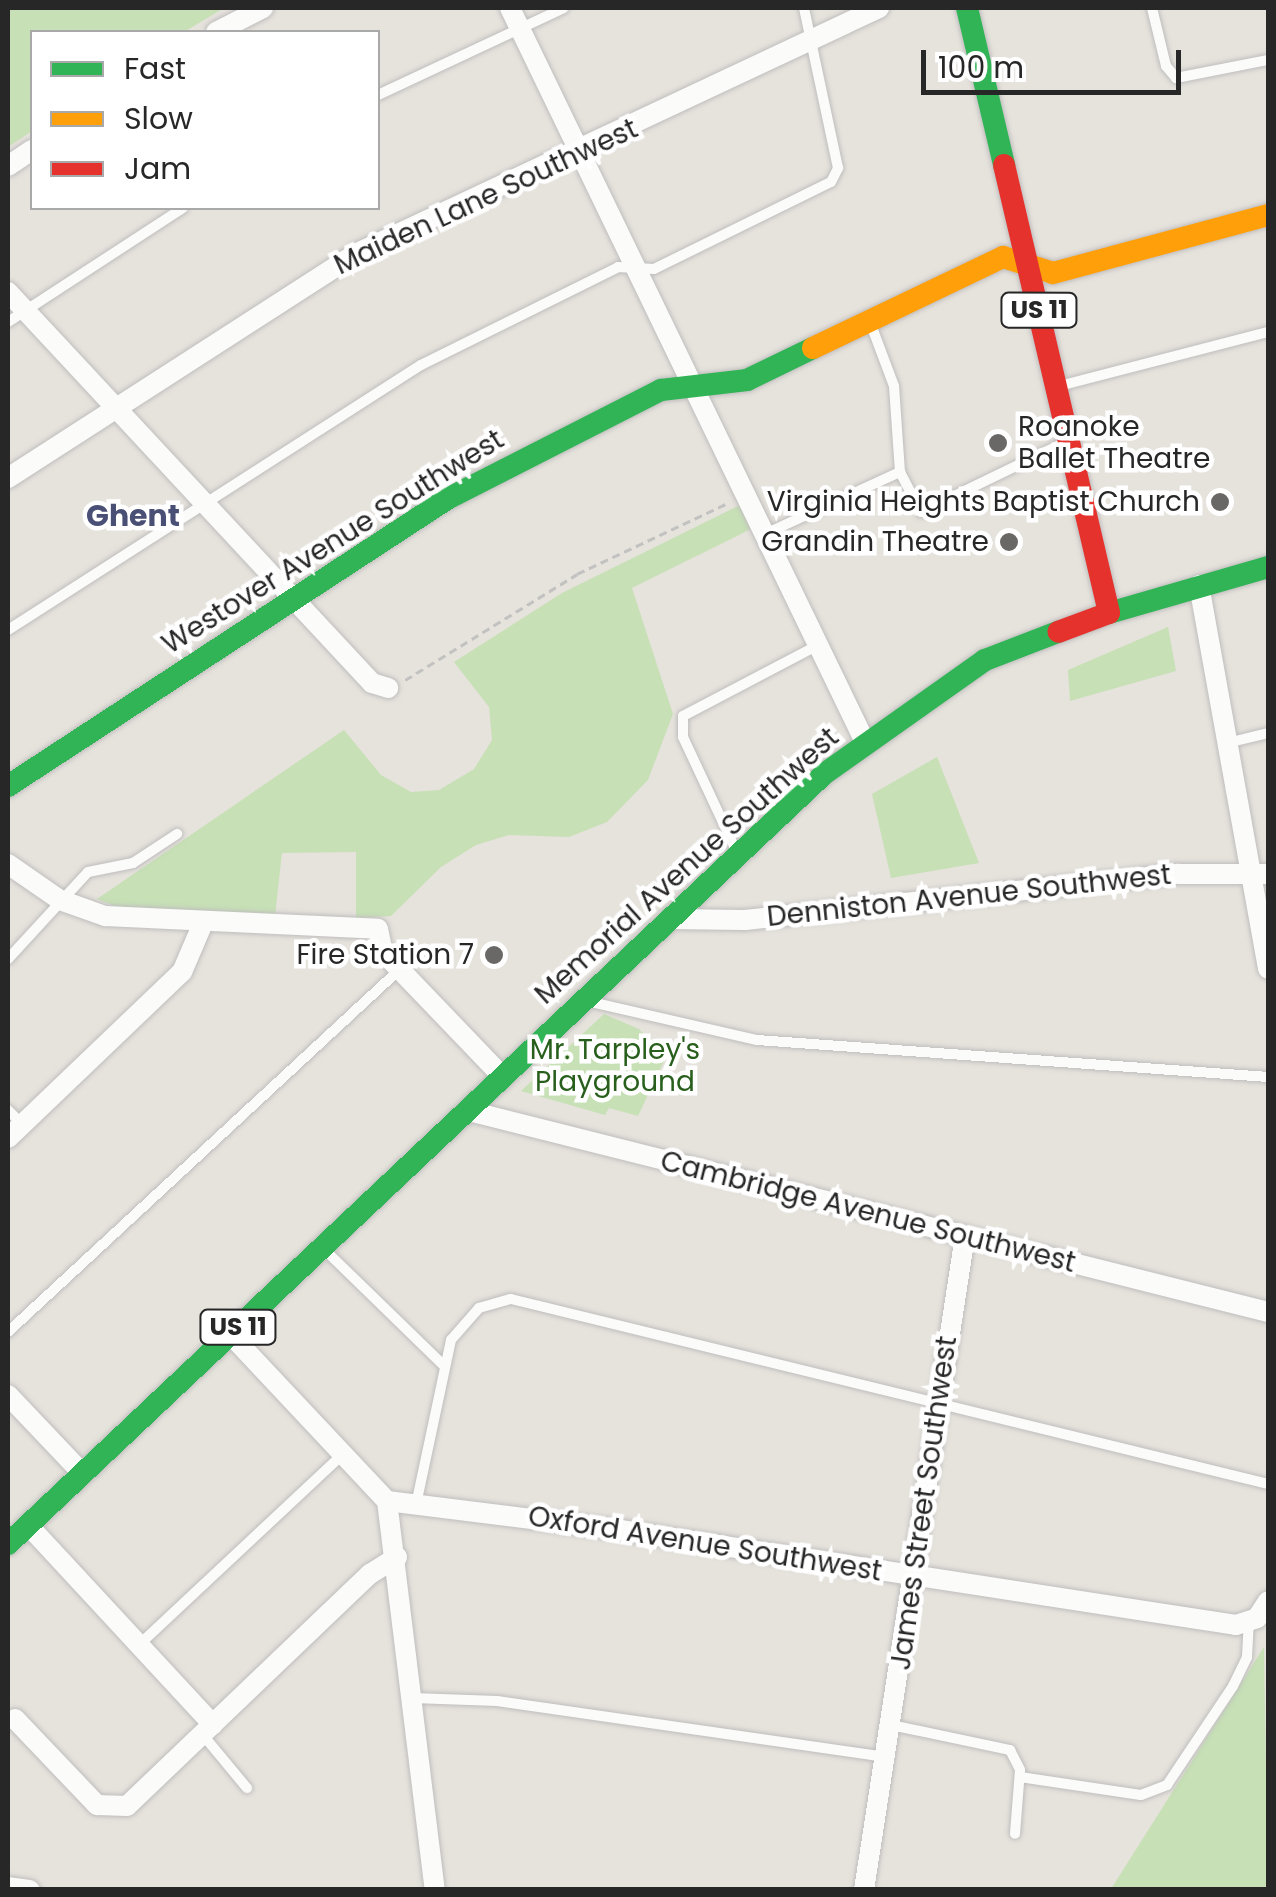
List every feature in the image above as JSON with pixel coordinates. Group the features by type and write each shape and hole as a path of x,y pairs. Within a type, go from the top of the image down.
{"main road":[{"name":"US 11","path":"967,8 1109,613"},
{"name":"Westover Avenue Southwest","path":"8,786 498,468 661,390 747,380 1003,257 1052,272 1268,215"},
{"name":"Memorial Avenue Southwest","path":"8,1544 737,854 866,744 984,660 1109,613 1268,566"}],"street":[{"path":"220,30 263,8"},
{"path":"510,8 866,744"},
{"name":"Maiden Lane Southwest","path":"8,478 355,254 879,8"},
{"path":"8,166 30,151"},
{"path":"8,292 16,316 115,408 372,683 388,688"},
{"path":"1198,585 1227,743 1260,873 1268,969"},
{"path":"8,864 60,900 105,916 378,928 383,952 398,970 502,1076"},
{"name":"Denniston Avenue Southwest","path":"669,919 746,920 1179,874 1260,873"},
{"path":"12,1124 182,972 204,923"},
{"name":"Cambridge Avenue Southwest","path":"469,1111 1268,1312"},
{"name":"James Street Southwest","path":"864,1890 965,1236"},
{"path":"230,1334 388,1502 436,1890"},
{"path":"8,1396 82,1474"},
{"name":"Oxford Avenue Southwest","path":"388,1502 417,1500 1249,1624"},
{"path":"28,1525 141,1643 208,1730"},
{"path":"15,1719 107,1810 127,1806 370,1574 397,1557"},
{"path":"1249,1624 1268,1601"},
{"path":"8,1887 30,1890"}],"lane":[{"path":"380,94 564,8"},
{"path":"8,630 421,365 618,267 654,269 836,176 804,8"},
{"path":"1152,8 1166,66 1176,78 1268,60"},
{"path":"16,316 180,210"},
{"path":"870,321 894,386 900,472 920,512 1070,440"},
{"path":"1057,387 1268,332"},
{"path":"765,534 900,472"},
{"path":"737,854 683,738 683,716 818,645"},
{"path":"1227,743 1268,732"},
{"path":"8,959 88,872 133,863 176,834"},
{"path":"8,1332 398,970"},
{"path":"583,1000 757,1040 1268,1077"},
{"path":"322,1248 443,1366"},
{"path":"417,1500 443,1366 466,1318 511,1299 1268,1484"},
{"path":"141,1643 344,1454"},
{"path":"1020,1777 1141,1795 1166,1784 1233,1686 1247,1657 1249,1624"},
{"path":"413,1698 497,1701 886,1757"},
{"path":"891,1726 1001,1743 1017,1759 1020,1777 1015,1834"},
{"path":"208,1730 247,1788"}],"path":[{"path":"388,688 576,574 746,494"}],"green space":[{"path":"8,8 224,8 187,30 30,30 30,132 8,147"},
{"path":"740,505 751,529 632,588 673,714 648,780 607,822 569,837 509,835 476,845 441,867 391,916 356,918 356,852 282,853 275,916 127,911 97,899 344,730 381,775 411,792 439,790 474,769 492,740 489,707 454,662 562,593"},
{"path":"1168,627 1176,671 1070,701 1068,670"},
{"path":"937,757 979,863 891,878 872,794"},
{"name":"Mr. Tarpley's Playground","path":"604,1014 639,1029 665,1059 638,1116 609,1108 605,1115 521,1091"},
{"path":"1264,1647 1268,1889 1111,1889"}],"traffic: fast":[{"path":"967,8 1004,165"},
{"path":"8,786 447,499 661,390 747,380 813,348"},
{"path":"1109,613 1268,567"},
{"path":"8,1544 824,774 985,660 1058,632"}],"traffic: slow":[{"path":"813,348 1003,257 1053,273 1268,215"}],"traffic: jam":[{"path":"1004,165 1109,613 1058,632"}],"place":[{"name":"Roanoke Ballet Theatre","path":"998,443"},
{"name":"Virginia Heights Baptist Church","path":"1220,502"},
{"name":"Grandin Theatre","path":"1009,542"},
{"name":"Fire Station 7","path":"494,955"}],"district":[{"name":"Ghent","path":"133,516"}]}
